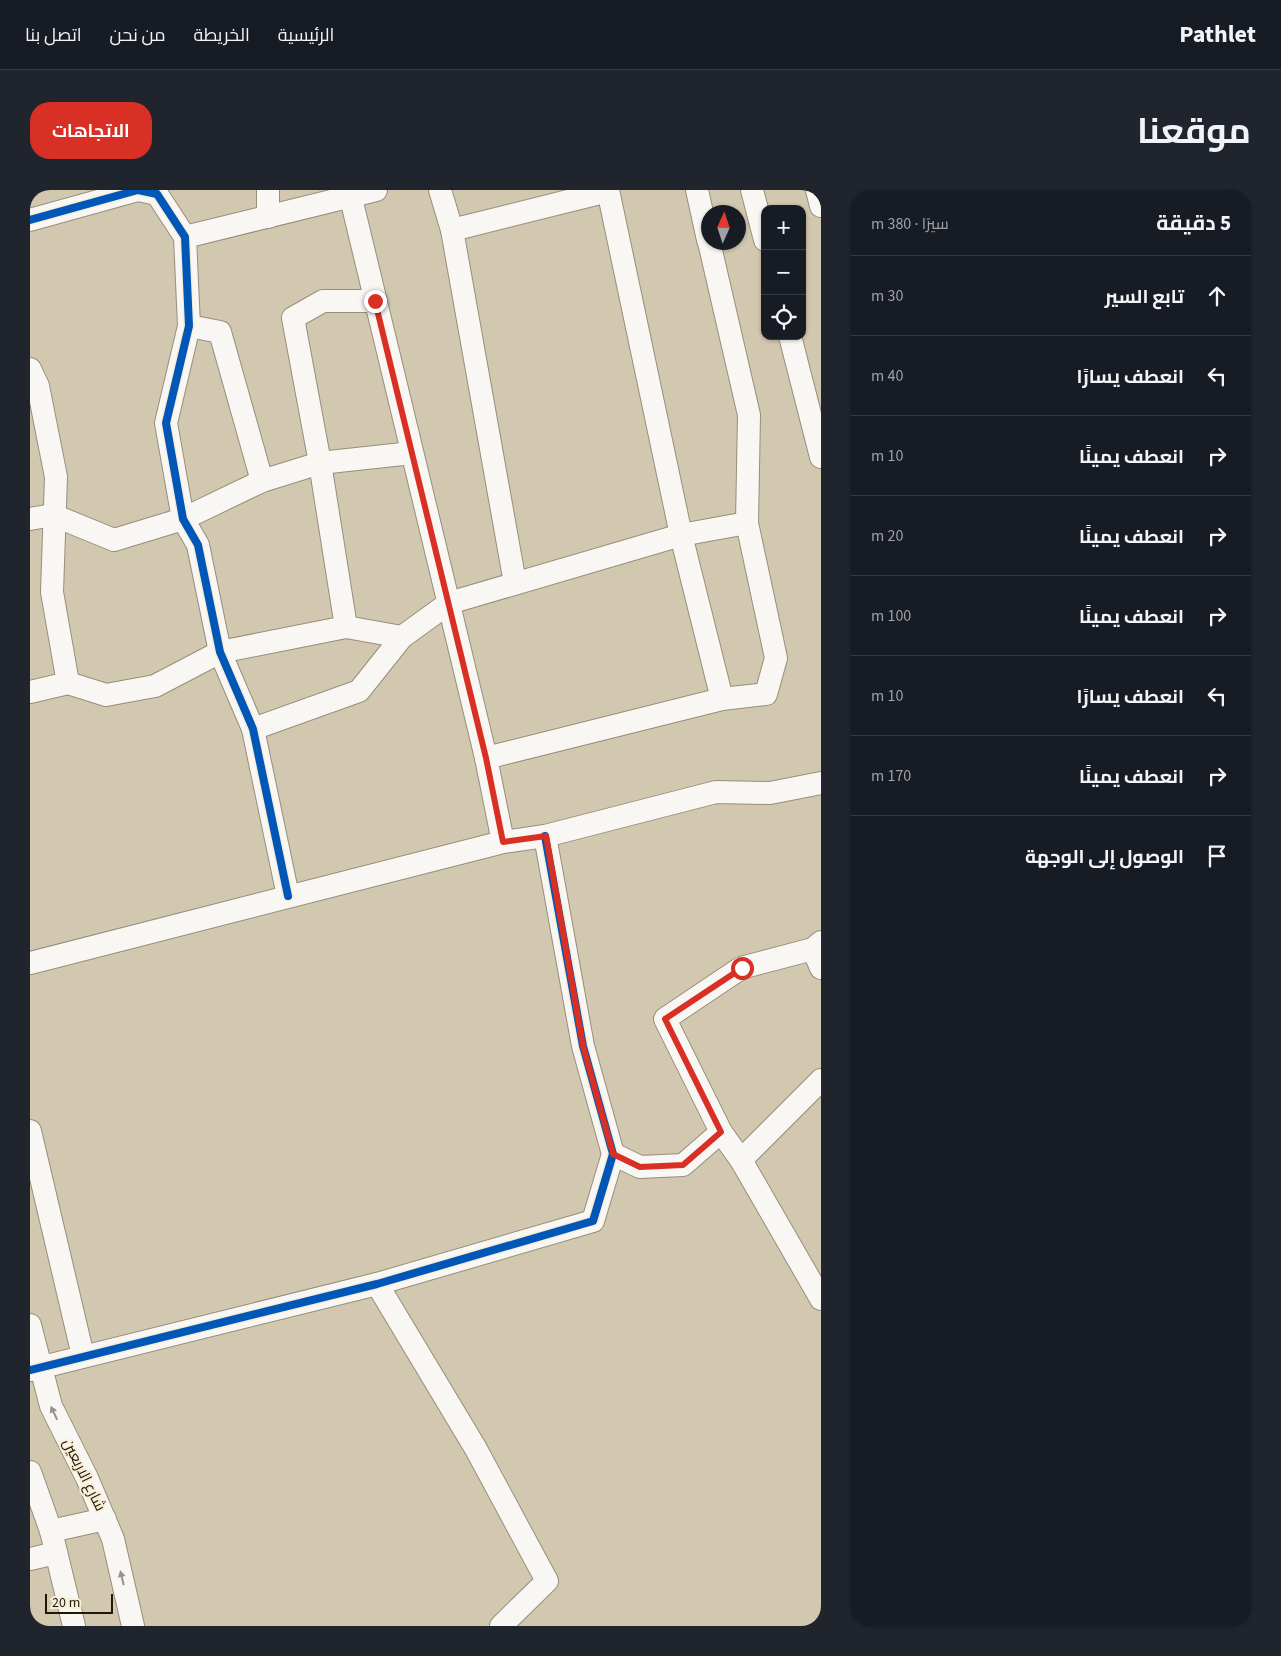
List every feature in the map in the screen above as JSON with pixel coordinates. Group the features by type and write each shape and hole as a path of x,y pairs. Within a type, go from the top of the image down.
{"street":[{"path":"30,220 138,190 157,194 185,237 189,326 166,423 183,519 198,545 220,652 253,729 288,896"},
{"path":"268,190 268,217"},
{"path":"185,237 268,217 350,194 376,190"},
{"path":"440,190 452,230 515,583"},
{"path":"697,190 701,207"},
{"path":"752,190 761,225"},
{"path":"817,190 821,206"},
{"path":"452,230 608,191 682,535 722,699"},
{"path":"350,194 450,603 486,758 503,842"},
{"path":"486,758 722,699 766,694 776,658 747,523 749,416 711,250"},
{"path":"346,628 320,463 293,318 323,301 375,301"},
{"path":"189,326 220,332 262,481"},
{"path":"791,340 821,457"},
{"path":"30,369 38,386 56,477 53,515 52,592 68,683"},
{"path":"30,519 53,515 114,540 183,519 262,481 320,463 412,453"},
{"path":"253,729 359,691 402,637 450,603 682,535 747,523"},
{"path":"30,692 68,683 106,695 155,686 220,652 346,628 402,637"},
{"path":"30,963 503,842 546,836 716,792 770,793 821,783"},
{"path":"35,1368 377,1284 593,1221 613,1154 583,1046 546,836"},
{"path":"818,953 742,968 665,1019 721,1132 740,1160 821,1299"},
{"path":"740,1160 821,1080"},
{"path":"30,1131 83,1356"},
{"path":"613,1154 640,1167 683,1165 721,1132"},
{"path":"377,1284 476,1449 547,1581 501,1626"},
{"name":"شارع الاربعين","path":"30,1326 35,1368 113,1540 133,1626"},
{"path":"30,1472 51,1531 74,1626"},
{"path":"51,1531 105,1519"},
{"path":"30,1559 56,1553"}],"cycle path":[{"path":"30,220 138,190 157,194 185,237 189,326 166,423 183,519 198,545 220,652 253,729 288,896"},
{"path":"30,1370 377,1284 593,1221 613,1154 583,1046 545,836"}],"route":[{"path":"375,301 450,603 486,758 503,842 546,836 583,1046 613,1154 640,1167 683,1165 721,1132 665,1019 742,968"}]}
